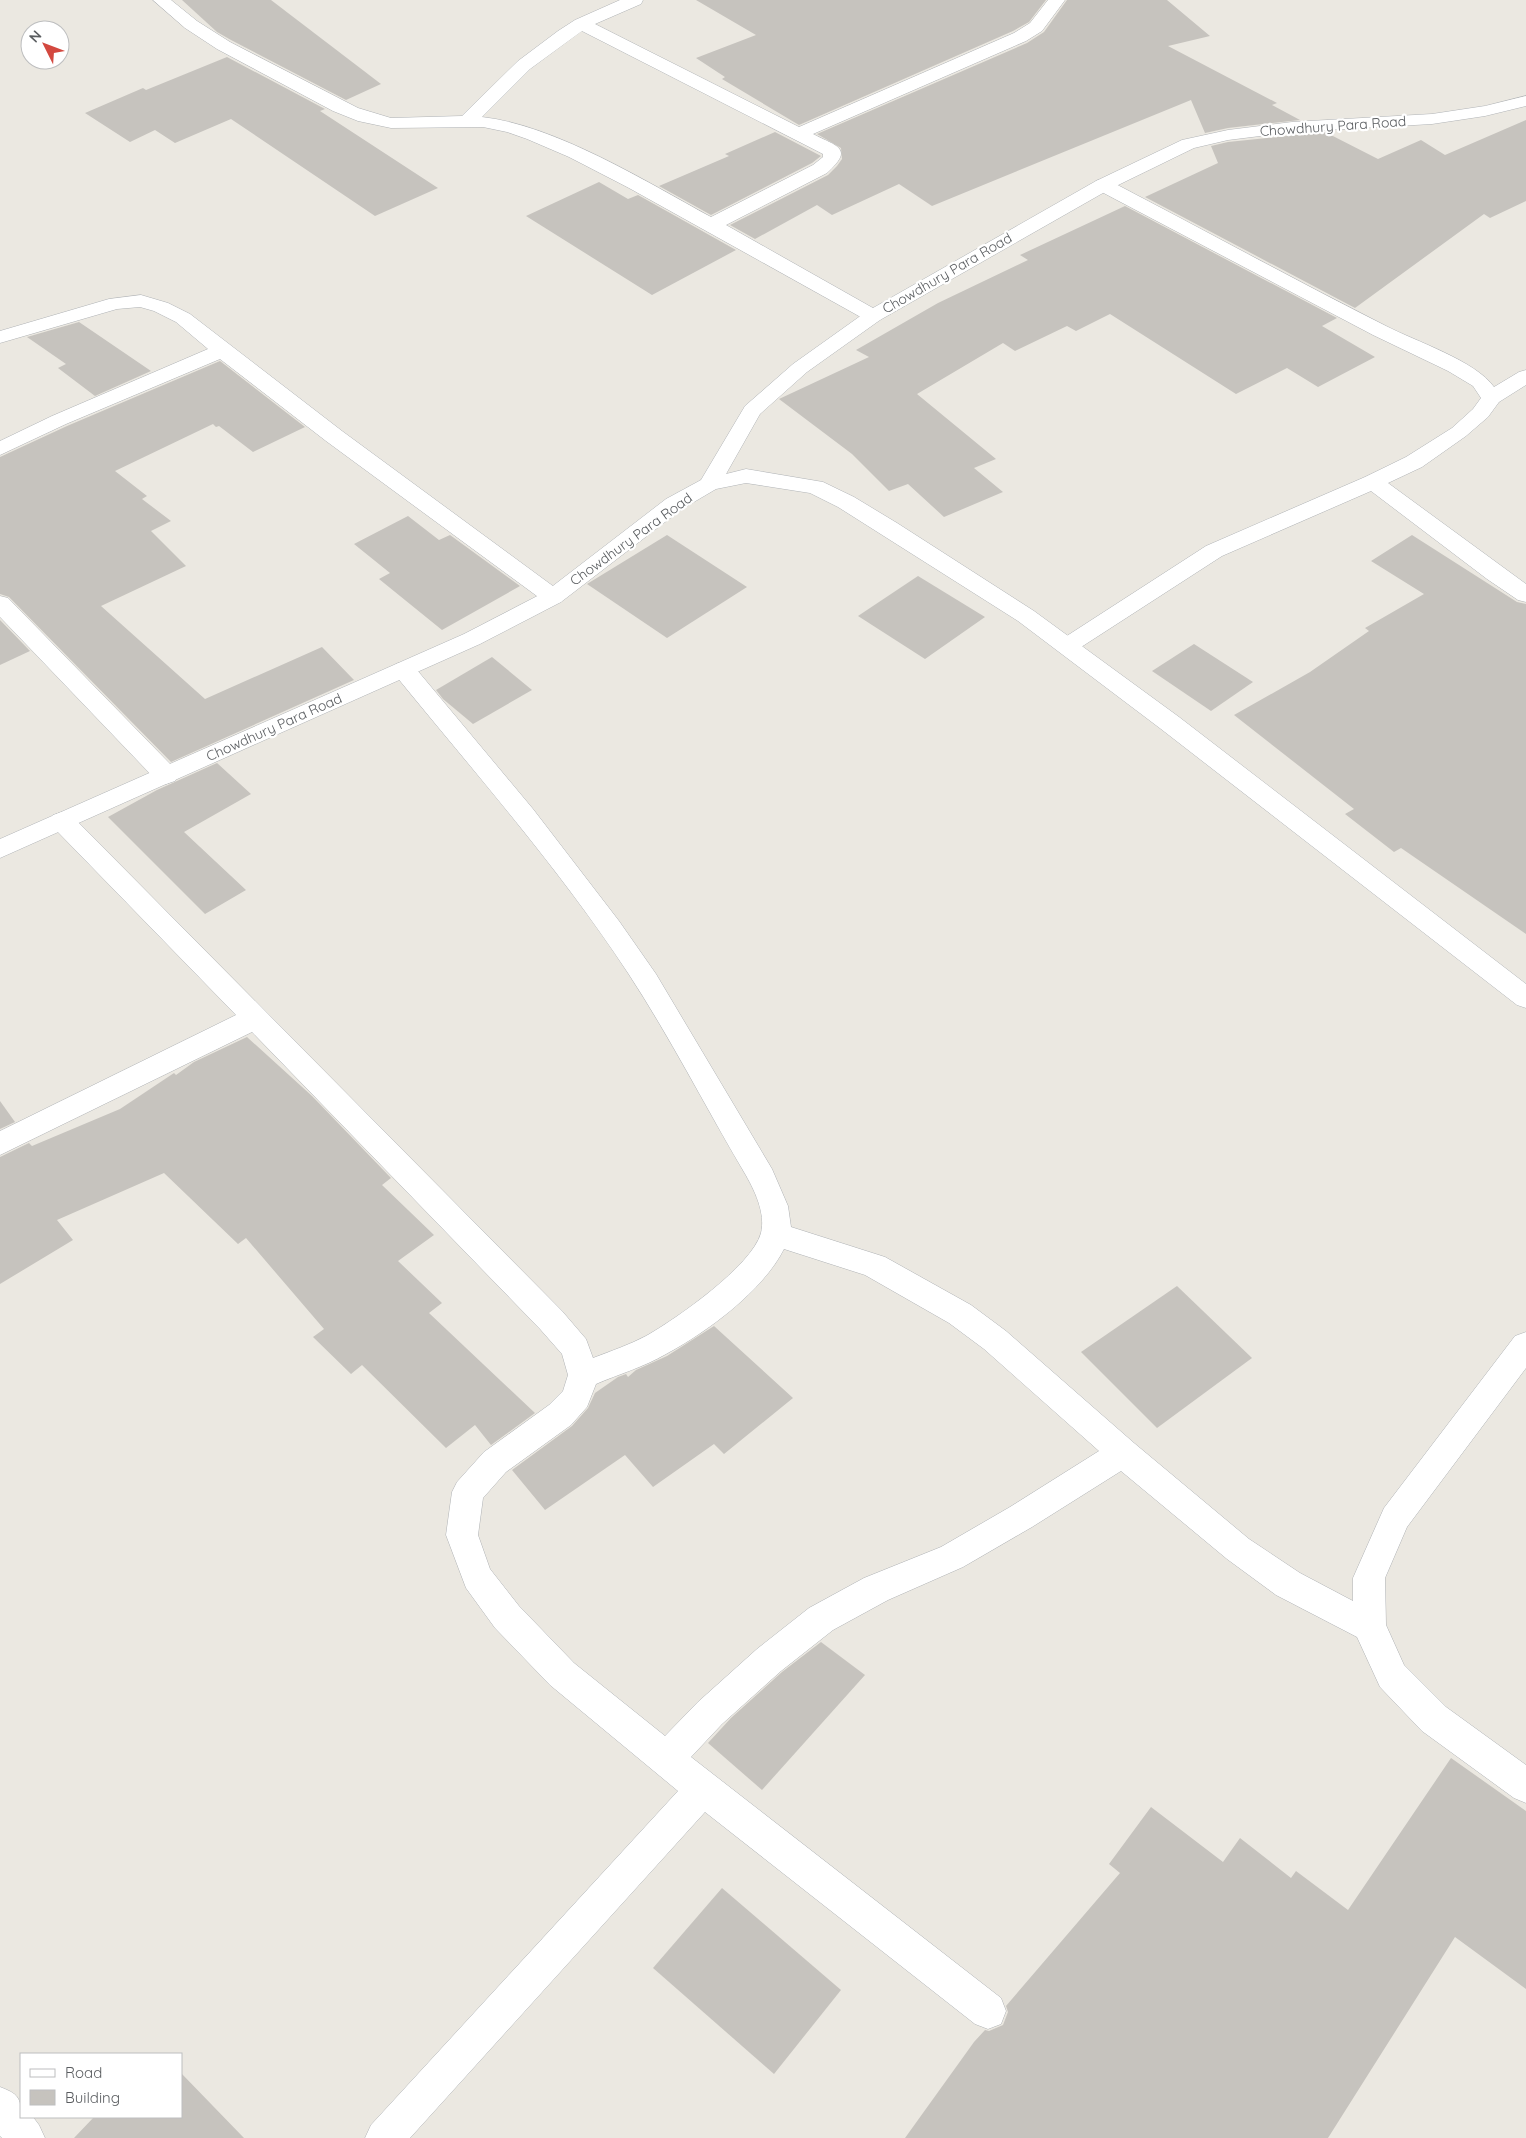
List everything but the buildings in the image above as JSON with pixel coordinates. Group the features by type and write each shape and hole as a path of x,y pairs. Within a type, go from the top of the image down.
{"street":[{"path":"161,0 179,17 214,42 356,115 391,123 431,124 468,120 511,127 548,142 631,182 712,225 873,316"},
{"path":"468,120 499,86 524,63 581,24 608,10 636,0"},
{"path":"799,134 1020,37 1036,27 1057,0"},
{"path":"581,24 832,150 832,158 820,169 712,225"},
{"name":"Chowdhury Para Road","path":"0,849 404,670 472,639 553,597 674,504 709,484 752,410 800,368 873,316 1103,185 1188,144 1228,135 1292,127 1432,119 1485,112 1526,101"},
{"path":"1103,185 1380,331 1455,367 1480,382 1491,398"},
{"path":"0,337 116,303 141,301 161,307 183,318 334,436 553,597"},
{"path":"0,449 59,420 223,350"},
{"path":"1067,646 1214,551 1373,482 1414,462 1459,432 1482,413 1491,398 1526,376"},
{"path":"709,484 746,476 816,487 846,502 889,528 1026,616 1067,646 1170,723 1526,998"},
{"path":"1373,482 1494,574 1526,595"},
{"path":"0,603 166,775"},
{"path":"404,670 542,838 601,915 638,968 766,1187 776,1211 776,1234 762,1258 736,1288 692,1322 655,1345 583,1375"},
{"path":"62,821 551,1320 575,1348 583,1375 576,1398 560,1415 495,1462 468,1492 462,1535 477,1577 507,1617 562,1674 703,1789 988,2011"},
{"path":"0,1144 255,1018"},
{"path":"776,1234 875,1266 960,1314 996,1340 1123,1454 1238,1549 1288,1584 1369,1626"},
{"path":"1526,1345 1395,1518 1369,1578 1369,1626 1392,1676 1434,1719 1526,1786"},
{"path":"666,1759 710,1713 769,1660 821,1619 876,1589 952,1557 1021,1518 1123,1454"},
{"path":"384,2138 703,1789"},
{"path":"0,2106 26,2138"}]}
